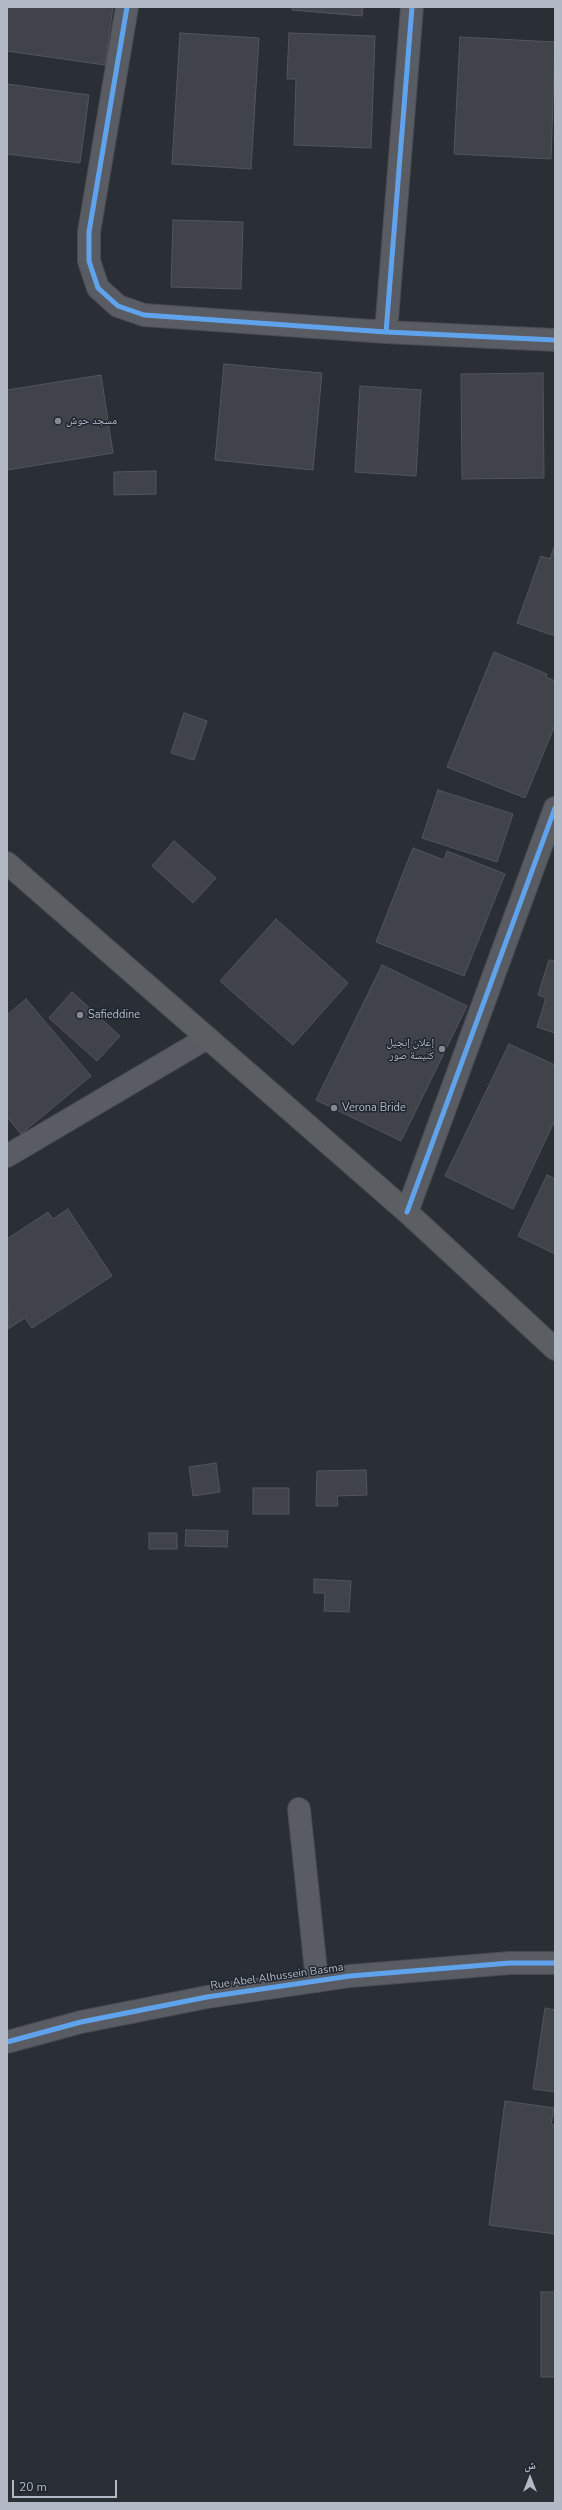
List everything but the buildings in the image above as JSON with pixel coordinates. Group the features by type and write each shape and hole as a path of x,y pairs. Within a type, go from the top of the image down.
{"main road":[{"path":"7,863 407,1212 555,1349"}],"street":[{"path":"127,7 89,232 89,261 98,288 118,306 144,315 386,332 555,340"},
{"path":"386,332 412,7"},
{"path":"407,1212 555,808"},
{"path":"7,1156 207,1038"},
{"path":"299,1809 316,1982"},
{"name":"Rue Abel Alhussein Basma","path":"7,2042 81,2022 177,2003 350,1976 510,1963 555,1963"}],"cycle path":[{"path":"127,7 89,232 89,261 98,288 118,306 144,315 386,332 555,340"},
{"path":"386,332 412,7"},
{"path":"407,1212 555,808"},
{"path":"7,2042 81,2022 207,1997 350,1976 510,1963 555,1963"}],"place":[{"name":"مسجد حوش","path":"58,421"},
{"name":"Safieddine","path":"80,1015"},
{"name":"إعلان إنجيل كنيسة صور","path":"442,1049"},
{"name":"Verona Bride","path":"334,1108"}]}
